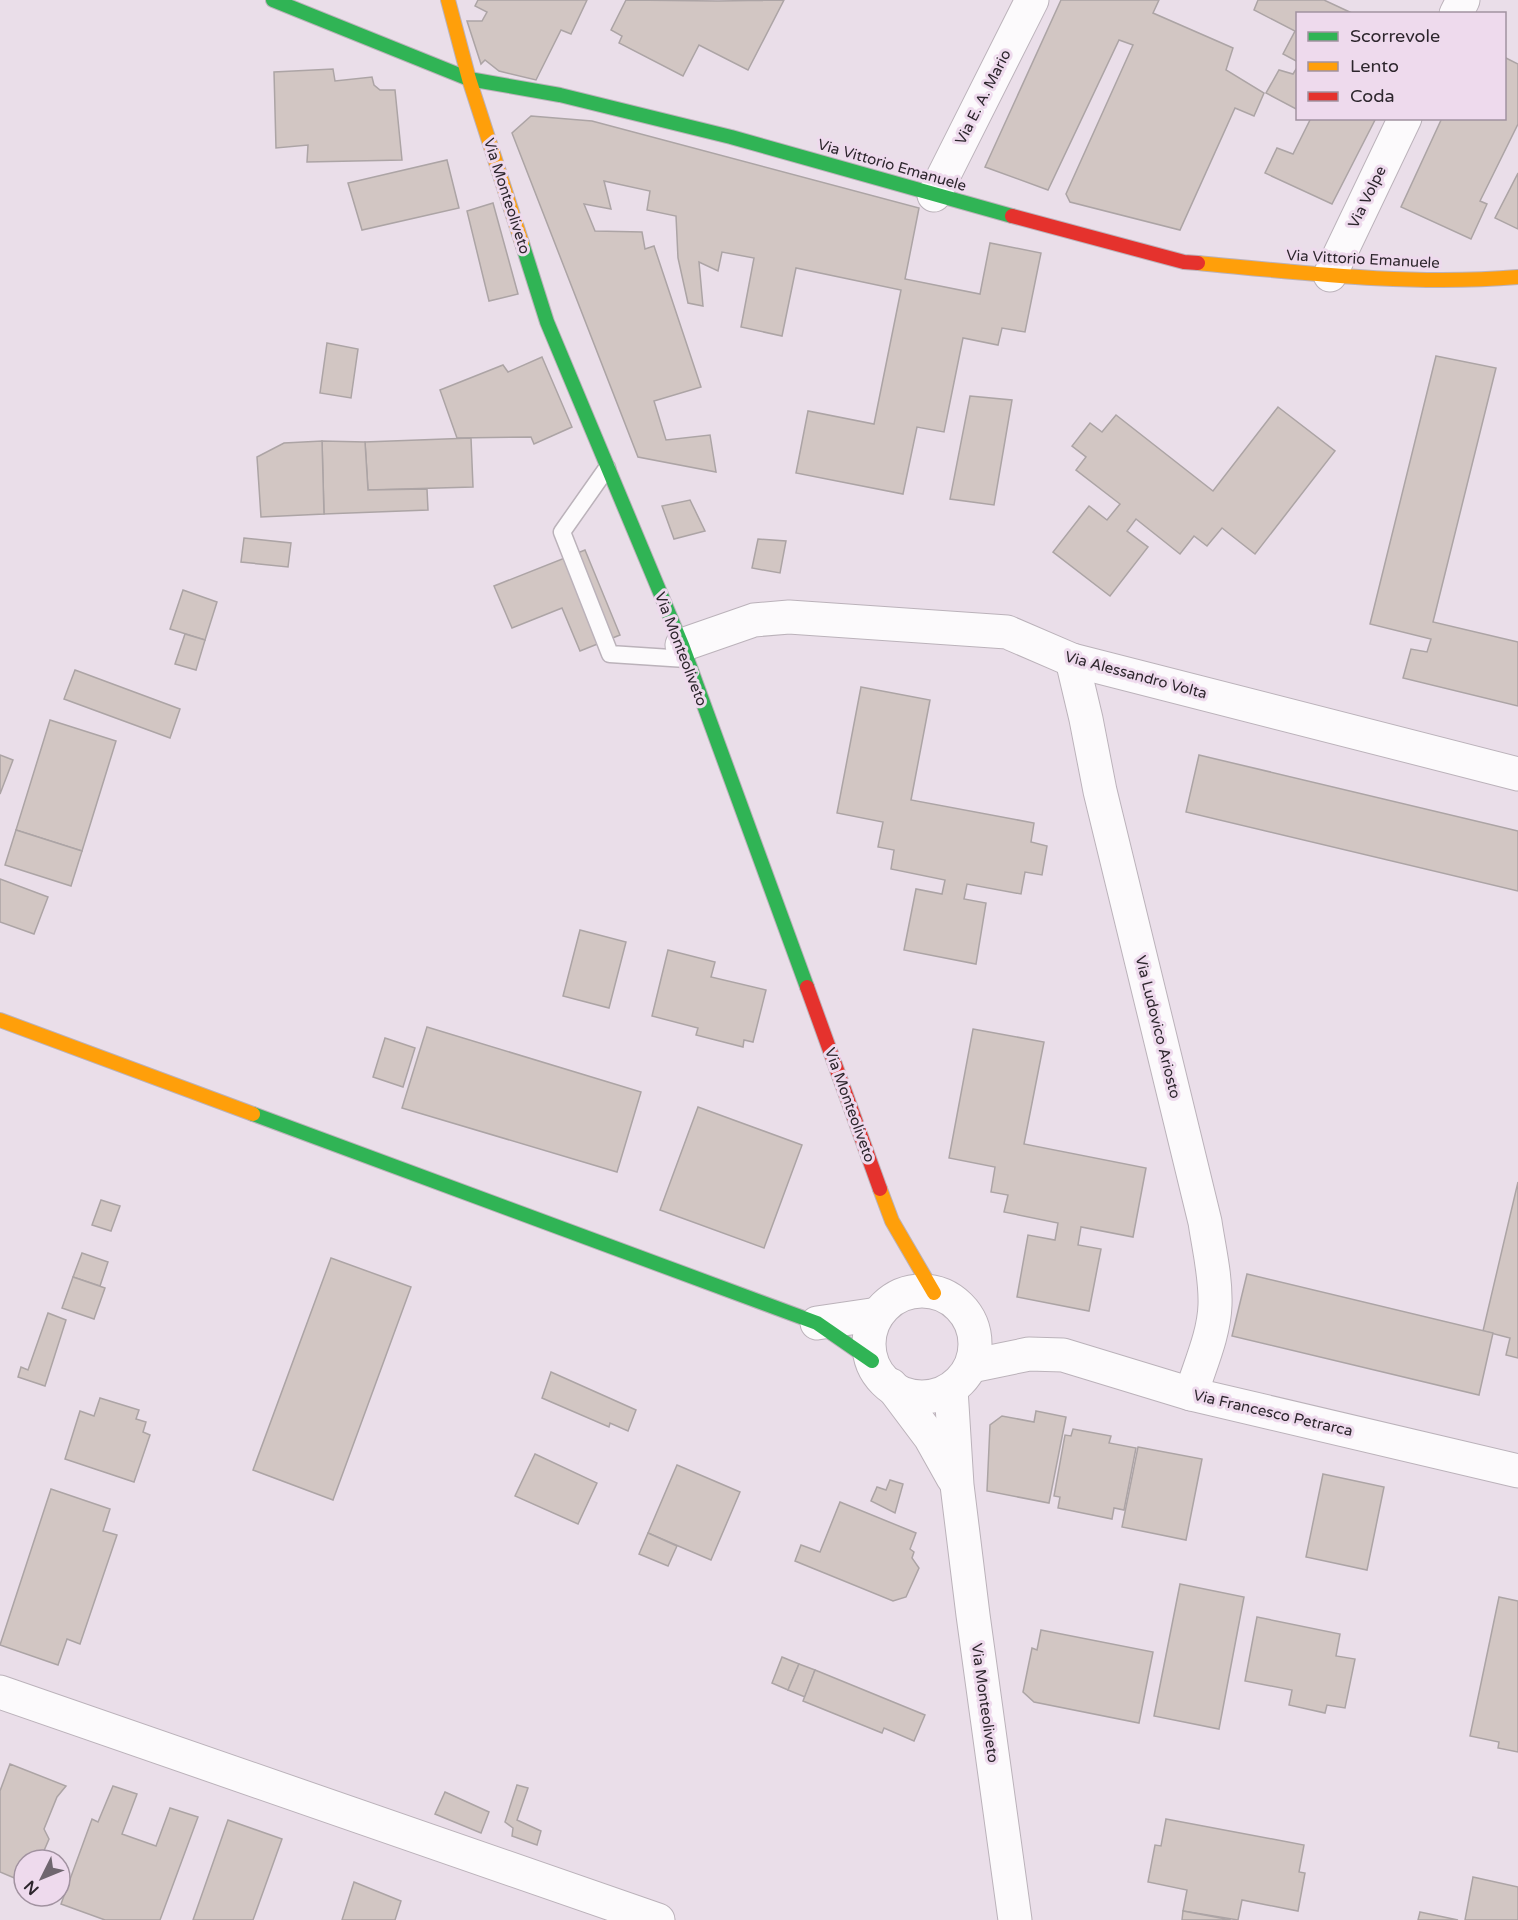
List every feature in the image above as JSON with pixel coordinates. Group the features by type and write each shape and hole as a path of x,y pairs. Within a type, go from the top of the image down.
{"street":[{"name":"Via Vittorio Emanuele","path":"273,0 469,78 560,95 674,123 1184,262 1330,275 1469,281 1518,277"},
{"name":"Via Monteoliveto","path":"448,0 469,78 547,322 684,652 892,1221 934,1293"},
{"name":"Via E. A. Mario","path":"934,195 1032,0"},
{"name":"Via Volpe","path":"1330,275 1404,120"},
{"name":"Via Alessandro Volta","path":"684,652 754,620 789,616 1006,632 1072,660 1518,774"},
{"name":"Via Ludovico Ariosto","path":"1072,660 1100,791 1205,1222 1211,1259 1215,1304 1212,1327 1191,1394"},
{"path":"0,1020 778,1311 817,1323 881,1373 897,1391 915,1396 934,1396 961,1377 976,1347 974,1329 957,1304 941,1294 923,1290 889,1305 817,1323"},
{"name":"Via Monteoliveto","path":"889,1305 900,1277 892,1221"},
{"path":"881,1373 870,1343 871,1331 889,1305"},
{"name":"Via Francesco Petrarca","path":"974,1329 1029,1354"},
{"name":"Via Francesco Petrarca","path":"961,1377 1029,1354 1063,1355 1191,1394 1518,1471"},
{"name":"Via Monteoliveto","path":"881,1373 930,1437 957,1485"},
{"name":"Via Monteoliveto","path":"961,1377 957,1485 1015,1920"},
{"path":"0,1692 658,1920"}],"lane":[{"path":"607,468 562,532 610,654 684,652"}],"building":[{"path":"478,0 587,0 571,34 561,30 536,80 499,71 485,60 481,64 467,21 482,21 487,12 475,6"},
{"path":"626,0 784,0 748,70 699,45 683,76 619,43 622,36 611,30"},
{"path":"1061,0 1159,0 1153,13 1233,48 1226,70 1264,93 1254,116 1235,108 1180,230 1070,202 1066,194 1133,45 1119,40 1048,190 985,167"},
{"path":"1258,0 1324,0 1350,12 1296,12 1296,61 1283,54 1295,31 1254,10"},
{"path":"1506,58 1518,64 1518,124 1480,201 1487,204 1471,239 1401,207 1441,120 1506,120"},
{"path":"333,69 335,81 372,77 374,85 380,90 395,90 402,160 307,162 308,145 276,148 274,72"},
{"path":"1296,69 1296,109 1266,93 1279,70 1293,74"},
{"path":"531,116 592,121 919,208 905,279 980,294 990,243 1041,253 1025,332 1002,328 998,345 963,338 944,432 917,427 903,494 796,473 808,411 874,424 901,290 796,268 782,336 741,327 754,258 722,252 718,271 699,262 703,306 688,303 678,258 676,216 647,210 650,191 604,181 611,209 584,204 595,231 642,232 645,249 654,246 701,387 654,401 666,440 710,435 716,472 638,457 512,133"},
{"path":"1310,120 1375,120 1332,204 1265,173 1277,148 1293,154"},
{"path":"447,160 459,208 362,230 348,183"},
{"path":"1518,173 1518,229 1495,218"},
{"path":"493,203 518,294 489,301 467,211"},
{"path":"327,343 358,349 351,398 320,393"},
{"path":"1436,356 1496,368 1433,622 1518,642 1518,706 1403,678 1411,649 1427,652 1431,639 1370,624"},
{"path":"542,357 572,427 534,444 531,437 457,438 440,390 503,365 508,372"},
{"path":"970,396 1012,400 994,505 950,499"},
{"path":"1278,407 1335,451 1255,554 1222,528 1207,546 1194,536 1180,554 1136,519 1127,531 1148,547 1110,596 1053,552 1089,506 1107,520 1120,504 1076,470 1086,457 1072,446 1090,423 1102,432 1116,415 1213,491"},
{"path":"471,438 473,487 368,490 365,442"},
{"path":"322,441 365,442 368,490 427,489 428,510 324,514"},
{"path":"322,441 324,514 261,517 257,457 284,443"},
{"path":"690,500 705,531 674,539 662,506"},
{"path":"244,538 291,543 288,567 241,562"},
{"path":"758,539 786,541 780,573 752,568"},
{"path":"585,550 620,635 580,651 562,608 512,628 494,586"},
{"path":"183,590 217,602 205,640 170,629"},
{"path":"185,634 205,640 196,670 175,664"},
{"path":"75,670 180,709 170,738 64,699"},
{"path":"861,687 930,700 911,800 1034,823 1031,842 1047,846 1042,875 1025,872 1021,894 967,884 964,899 986,903 976,964 904,950 916,889 942,894 945,880 891,869 894,850 878,847 883,822 837,813"},
{"path":"50,720 116,741 82,851 16,830"},
{"path":"0,755 13,760 0,794"},
{"path":"1199,755 1518,831 1518,891 1186,812"},
{"path":"16,830 82,851 71,886 5,865"},
{"path":"0,879 48,897 34,934 0,922"},
{"path":"580,930 626,942 609,1008 563,996"},
{"path":"668,950 715,962 711,977 766,990 753,1042 744,1040 743,1047 696,1035 698,1028 652,1016"},
{"path":"427,1027 641,1092 617,1172 402,1108"},
{"path":"973,1029 1044,1042 1024,1144 1146,1168 1133,1237 1081,1227 1078,1245 1101,1249 1089,1311 1017,1297 1028,1235 1055,1240 1058,1223 1004,1212 1008,1195 991,1192 995,1167 949,1158"},
{"path":"385,1038 415,1048 403,1087 373,1077"},
{"path":"698,1107 802,1145 764,1248 660,1210"},
{"path":"1518,1182 1518,1358 1506,1355 1510,1338 1483,1331"},
{"path":"101,1200 120,1206 111,1231 92,1225"},
{"path":"82,1253 108,1262 100,1286 73,1277"},
{"path":"331,1258 411,1287 333,1500 253,1470"},
{"path":"1247,1274 1493,1333 1479,1395 1232,1336"},
{"path":"73,1277 105,1288 94,1319 62,1308"},
{"path":"48,1313 66,1320 45,1386 18,1377 21,1367 28,1370"},
{"path":"551,1372 636,1410 628,1431 610,1423 609,1427 542,1398"},
{"path":"100,1398 139,1410 136,1419 146,1422 143,1432 150,1435 134,1482 65,1459 80,1411 94,1416"},
{"path":"1036,1411 1066,1417 1049,1503 987,1491 990,1425 1002,1416 1034,1422"},
{"path":"1073,1429 1111,1436 1109,1443 1136,1448 1124,1510 1114,1508 1112,1519 1058,1508 1060,1497 1054,1496 1065,1435 1071,1436"},
{"path":"1138,1447 1202,1459 1186,1540 1122,1527"},
{"path":"535,1454 597,1483 578,1524 515,1496"},
{"path":"677,1465 740,1492 711,1560 648,1533"},
{"path":"1323,1474 1384,1487 1367,1570 1306,1557"},
{"path":"890,1480 903,1484 895,1513 871,1501 877,1487 886,1490"},
{"path":"51,1489 110,1509 103,1531 117,1535 80,1644 67,1639 58,1665 0,1645"},
{"path":"840,1502 916,1533 910,1549 914,1552 912,1558 919,1568 906,1597 893,1601 795,1561 801,1545 820,1552"},
{"path":"648,1533 677,1546 668,1566 639,1554"},
{"path":"1180,1584 1244,1597 1219,1729 1154,1716"},
{"path":"1499,1597 1518,1601 1518,1752 1498,1748 1499,1742 1470,1736"},
{"path":"1257,1617 1340,1634 1336,1656 1355,1659 1345,1708 1327,1705 1325,1713 1289,1705 1292,1690 1245,1681"},
{"path":"1041,1630 1153,1652 1139,1723 1034,1702 1023,1692 1032,1648 1037,1650"},
{"path":"782,1657 799,1664 788,1690 772,1683"},
{"path":"799,1664 815,1670 805,1697 788,1690"},
{"path":"815,1670 925,1715 914,1741 884,1728 882,1733 803,1701"},
{"path":"10,1764 66,1786 57,1797 44,1829 49,1839 45,1848 12,1848 12,1877 0,1872 0,1791"},
{"path":"517,1785 528,1788 517,1820 541,1831 537,1845 512,1836 513,1828 505,1822"},
{"path":"113,1786 137,1794 122,1834 156,1846 170,1808 198,1817 160,1920 105,1920 72,1908 72,1874 92,1819 98,1822"},
{"path":"445,1792 489,1812 481,1833 435,1814"},
{"path":"1166,1819 1304,1845 1299,1872 1305,1873 1298,1911 1242,1900 1238,1920 1183,1911 1187,1890 1148,1882 1155,1845 1161,1846"},
{"path":"228,1820 282,1839 253,1920 193,1920"},
{"path":"1473,1877 1518,1887 1518,1920 1465,1920"},
{"path":"354,1882 401,1901 395,1920 342,1920"},
{"path":"1183,1911 1231,1920 1182,1920"},
{"path":"1420,1912 1458,1920 1418,1920"}],"traffic: fast":[{"path":"273,0 469,79 560,95 731,137 1012,216"},
{"path":"522,243 547,322 682,645 807,987"},
{"path":"253,1114 817,1323 872,1361"}],"traffic: slow":[{"path":"448,0 469,79 522,243"},
{"path":"1198,263 1398,279 1518,277"},
{"path":"0,1020 253,1114"},
{"path":"880,1189 892,1221 934,1293"}],"traffic: jam":[{"path":"1012,216 1184,262 1198,263"},
{"path":"807,987 880,1189"}]}
